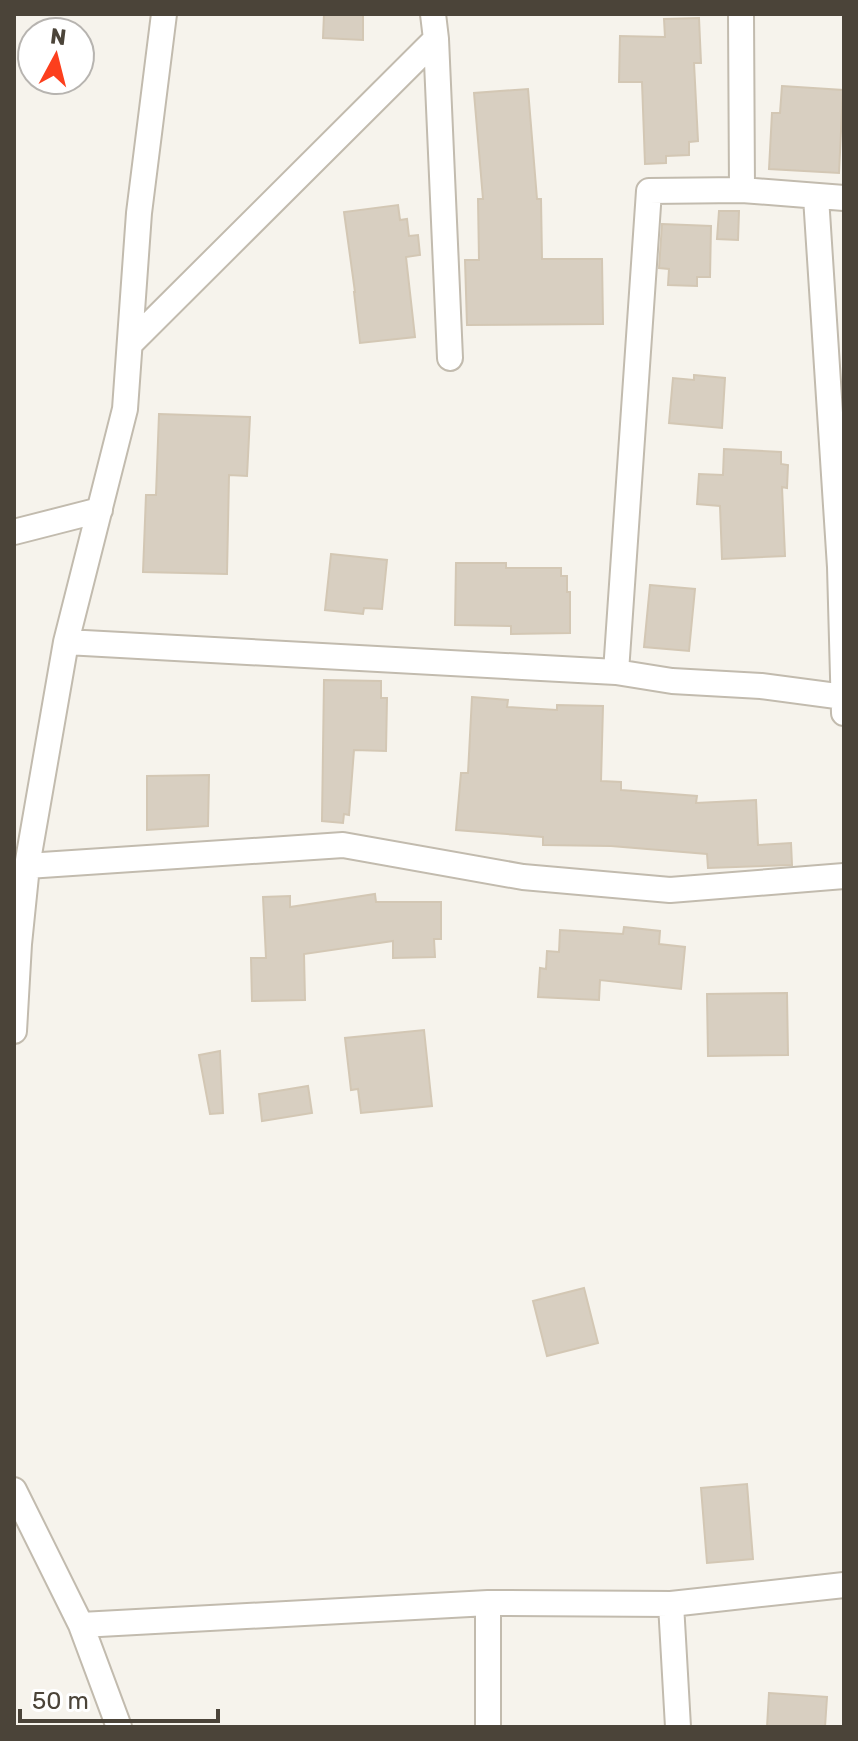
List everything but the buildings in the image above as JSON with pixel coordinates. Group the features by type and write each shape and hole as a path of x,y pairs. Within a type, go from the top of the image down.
{"street":[{"path":"14,1031 27,866 66,642 125,409 139,213 164,14"},
{"path":"433,14 450,358"},
{"path":"741,14 742,190"},
{"path":"130,344 436,39"},
{"path":"616,672 649,191 742,190 844,198"},
{"path":"816,197 839,551 844,713"},
{"path":"14,532 100,510"},
{"path":"66,642 616,672 672,681 761,686 844,697"},
{"path":"27,866 343,845 523,877 670,890 844,876"},
{"path":"14,1490 81,1625 119,1727"},
{"path":"81,1625 488,1603 671,1604 844,1585"},
{"path":"488,1603 488,1727"},
{"path":"671,1604 678,1727"}]}
